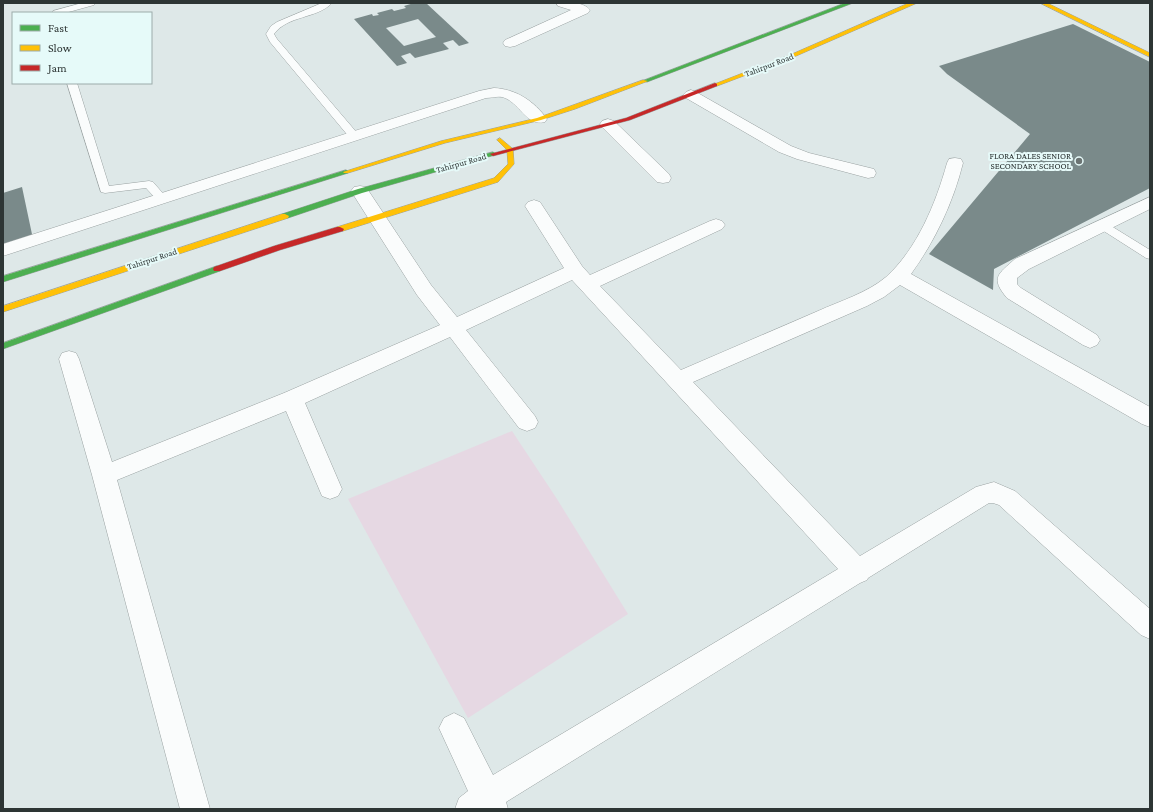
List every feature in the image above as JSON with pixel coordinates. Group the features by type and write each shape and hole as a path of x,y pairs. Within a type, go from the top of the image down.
{"main road":[{"path":"3,279 443,142 539,119 573,108 850,3"},
{"name":"Tahirpur Road","path":"3,309 360,191 510,149 628,119 794,55 914,3"},
{"path":"1043,3 1150,55"},
{"path":"3,346 277,248 496,180 511,164 510,149 491,130"}],"street":[{"path":"510,43 583,10 563,3"},
{"path":"3,250 354,136 495,92 504,92 512,95 539,119"},
{"path":"692,95 785,149 803,156 868,173"},
{"path":"608,124 663,178"},
{"path":"678,380 860,301 891,282 908,267 930,228 952,181 955,163"},
{"path":"360,191 424,290 527,422"},
{"path":"1090,340 1014,293 1007,285 1008,276 1022,264 1150,202"},
{"path":"534,206 581,277 858,572"},
{"path":"104,474 292,399 454,327 716,225"},
{"path":"898,276 1150,418"},
{"path":"69,359 104,474 195,809"},
{"path":"292,399 330,489"},
{"path":"454,728 483,805 984,494 994,492 1007,498 1150,626"}],"lane":[{"path":"60,12 91,3"},
{"path":"328,3 281,23 273,28 270,34 273,40 354,136"},
{"path":"72,84 105,190 149,184 161,198"},
{"path":"1103,225 1150,255"}],"shaded area":[{"path":"512,431 557,499 628,614 468,718 348,499"}],"building":[{"path":"414,3 426,3 469,43 459,46 453,40 443,43 449,49 415,58 410,53 401,56 407,63 397,66 354,19 372,14 373,16 379,15 377,13 392,9 394,11 406,8 404,6","holes":["418,19 436,37 404,46 386,28"]},
{"name":"FLORA DALES SENIOR SECONDARY SCHOOL","path":"1073,24 1150,62 1150,188 994,269 993,290 929,254 1030,134 947,74 939,66"},
{"path":"22,187 33,239 3,247 3,193"}],"traffic: fast":[{"path":"645,81 850,3"},
{"path":"285,216 360,191 493,154"},
{"path":"3,279 346,172"},
{"path":"3,346 217,269"}],"traffic: slow":[{"path":"715,85 794,55 914,3"},
{"path":"1043,3 1150,55"},
{"path":"346,172 443,142 539,119 645,81"},
{"path":"340,229 496,180 511,164 510,149 500,140"},
{"path":"3,309 285,216"}],"traffic: jam":[{"path":"493,154 628,119 715,85"},
{"path":"217,269 277,248 340,229"}],"place":[{"name":"FLORA DALES SENIOR SECONDARY SCHOOL","path":"1079,161"}]}
